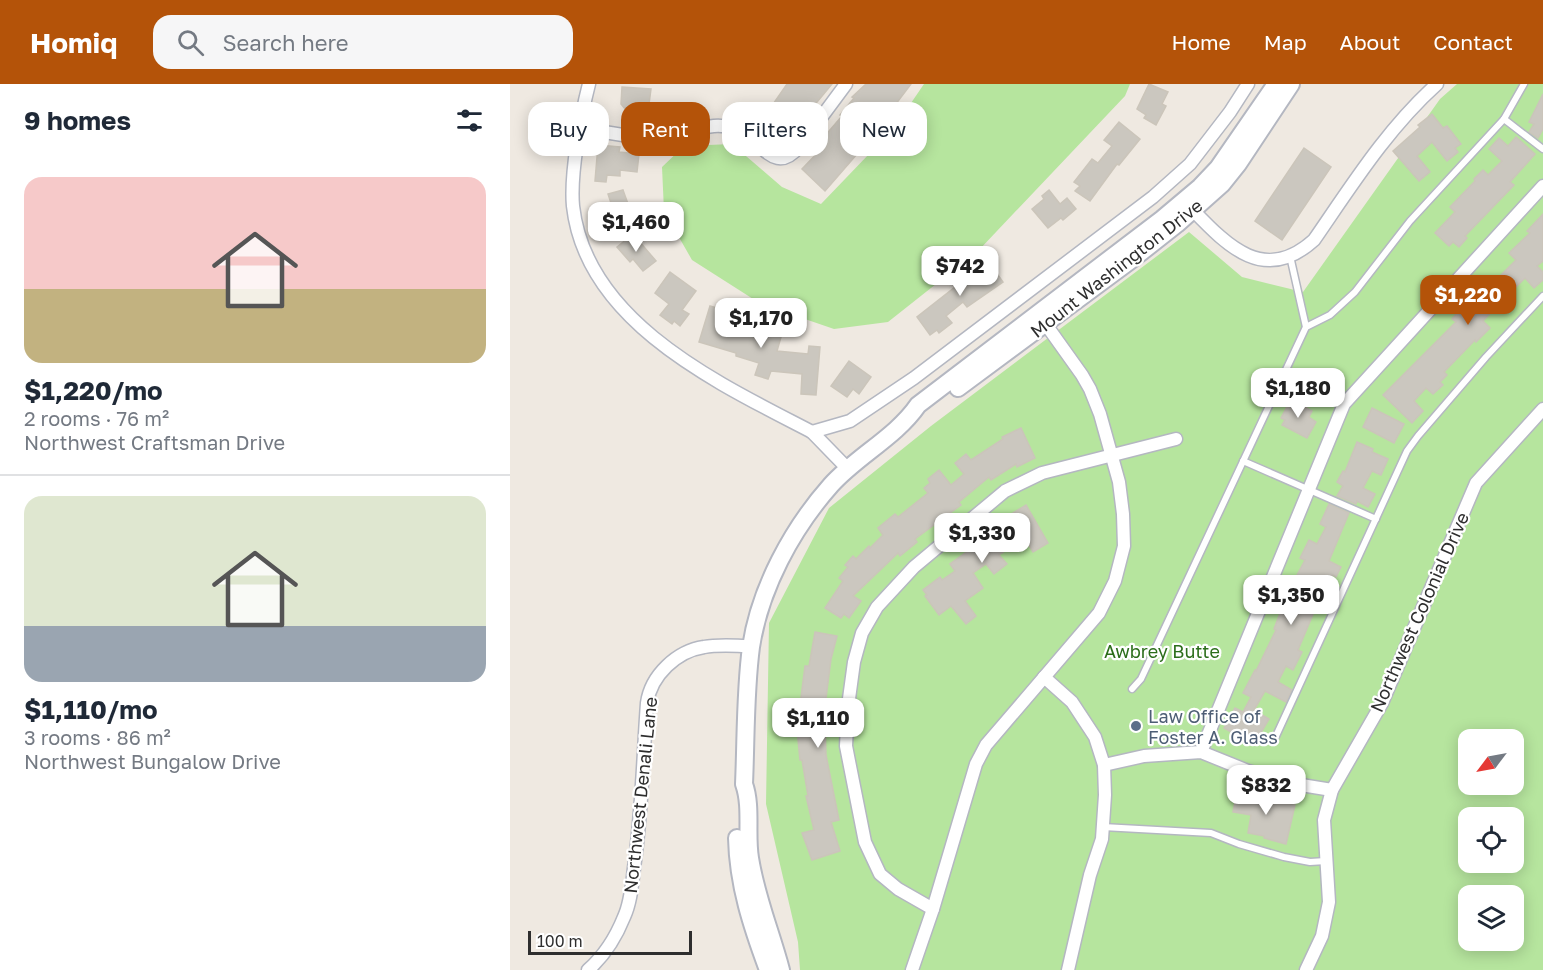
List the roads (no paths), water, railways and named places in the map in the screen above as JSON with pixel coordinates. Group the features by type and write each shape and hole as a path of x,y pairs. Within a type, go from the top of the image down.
{"main road":[{"name":"Mount Washington Drive","path":"1189,205 1229,153 1276,84"},
{"name":"Mount Washington Drive","path":"781,970 749,856 748,798 744,784 751,646 761,608 778,564 812,508 848,468 909,418 918,405 1042,318 1189,205 1222,184 1238,164 1291,84"},
{"name":"Mount Washington Drive","path":"744,784 738,803 738,863 749,919 768,970"}],"street":[{"path":"585,102 589,84"},
{"path":"609,133 661,141 707,126 733,128 748,134 773,157 783,160 792,155 800,146 846,84"},
{"path":"812,432 850,421 914,378 1153,196 1190,164 1230,112 1248,84"},
{"path":"1189,205 1224,242 1240,253 1267,261 1290,256 1305,249 1314,240 1380,144 1411,107 1437,84"},
{"path":"577,156 573,187 576,224 590,260 617,302 656,340 696,368 741,395 812,432 848,468"},
{"path":"1201,752 1344,404 1543,186"},
{"path":"912,970 933,909 961,808 976,764 986,745 1099,613 1115,582 1124,546 1119,482 1100,414 1090,389 1042,318"},
{"name":"Northwest Colonial Drive","path":"1306,970 1322,936 1329,902 1324,820 1332,790 1386,693 1476,483 1543,409"},
{"path":"933,909 898,889 880,874 865,842 846,747 848,706 854,662 862,633 877,607 914,567 1005,491 1042,473 1176,439"},
{"name":"Northwest Denali Lane","path":"588,970 615,936 629,901 638,846 647,703 650,690 670,663 690,651 704,646 751,646"},
{"path":"1044,676 1072,702 1095,736 1104,765 1105,795 1102,839 1090,875 1068,970"},
{"path":"1104,765 1144,756 1201,752 1248,771 1289,783 1332,790"}],"lane":[{"path":"1306,327 1330,315 1355,292 1410,221 1504,119 1524,84"},
{"path":"1504,119 1543,148"},
{"path":"1132,689 1141,679 1306,327 1290,256"},
{"path":"1276,736 1407,451 1486,357 1543,296"},
{"path":"1243,461 1376,519"},
{"path":"1102,827 1211,833 1284,857 1310,862 1326,861"}],"place":[{"name":"Law Office of Foster A. Glass","path":"1136,726"}],"park label":[{"name":"Awbrey Butte","path":"1162,651"}]}
